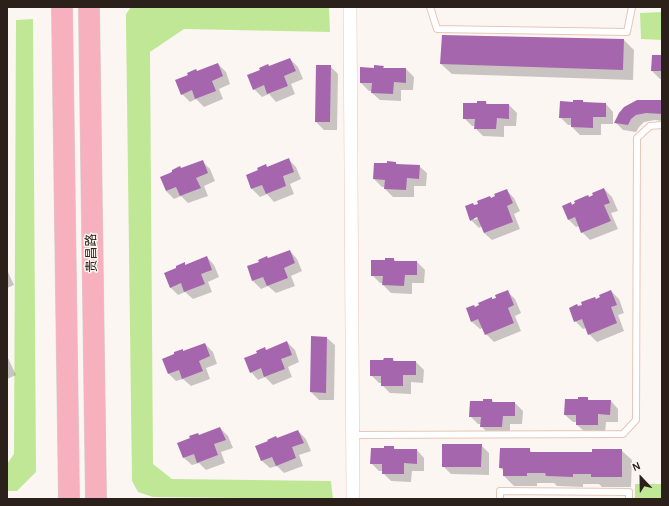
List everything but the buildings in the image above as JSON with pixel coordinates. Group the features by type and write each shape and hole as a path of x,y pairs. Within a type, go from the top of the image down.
{"main road":[{"name":"贵昌路","path":"62,7 69,499"},
{"name":"贵昌路","path":"89,10 96,499"},
{"path":"68,477 74,499"}],"street":[{"path":"350,7 353,499"}],"lane":[{"path":"430,7 437,29 627,32 632,7"},
{"path":"353,435 623,434 636,420 637,138 650,126 662,125"},
{"path":"500,499 500,491 507,491 629,492 629,499"}],"green space":[{"path":"131,7 329,7 330,32 184,29 150,52 153,464 172,479 331,481 333,499 153,497 138,492 132,481 126,24 126,14"},
{"path":"662,12 662,40 641,39 640,13"},
{"path":"33,19 36,472 17,491 7,491 7,464 14,454 16,20"},
{"path":"635,484 662,484 662,499 635,499"}]}
